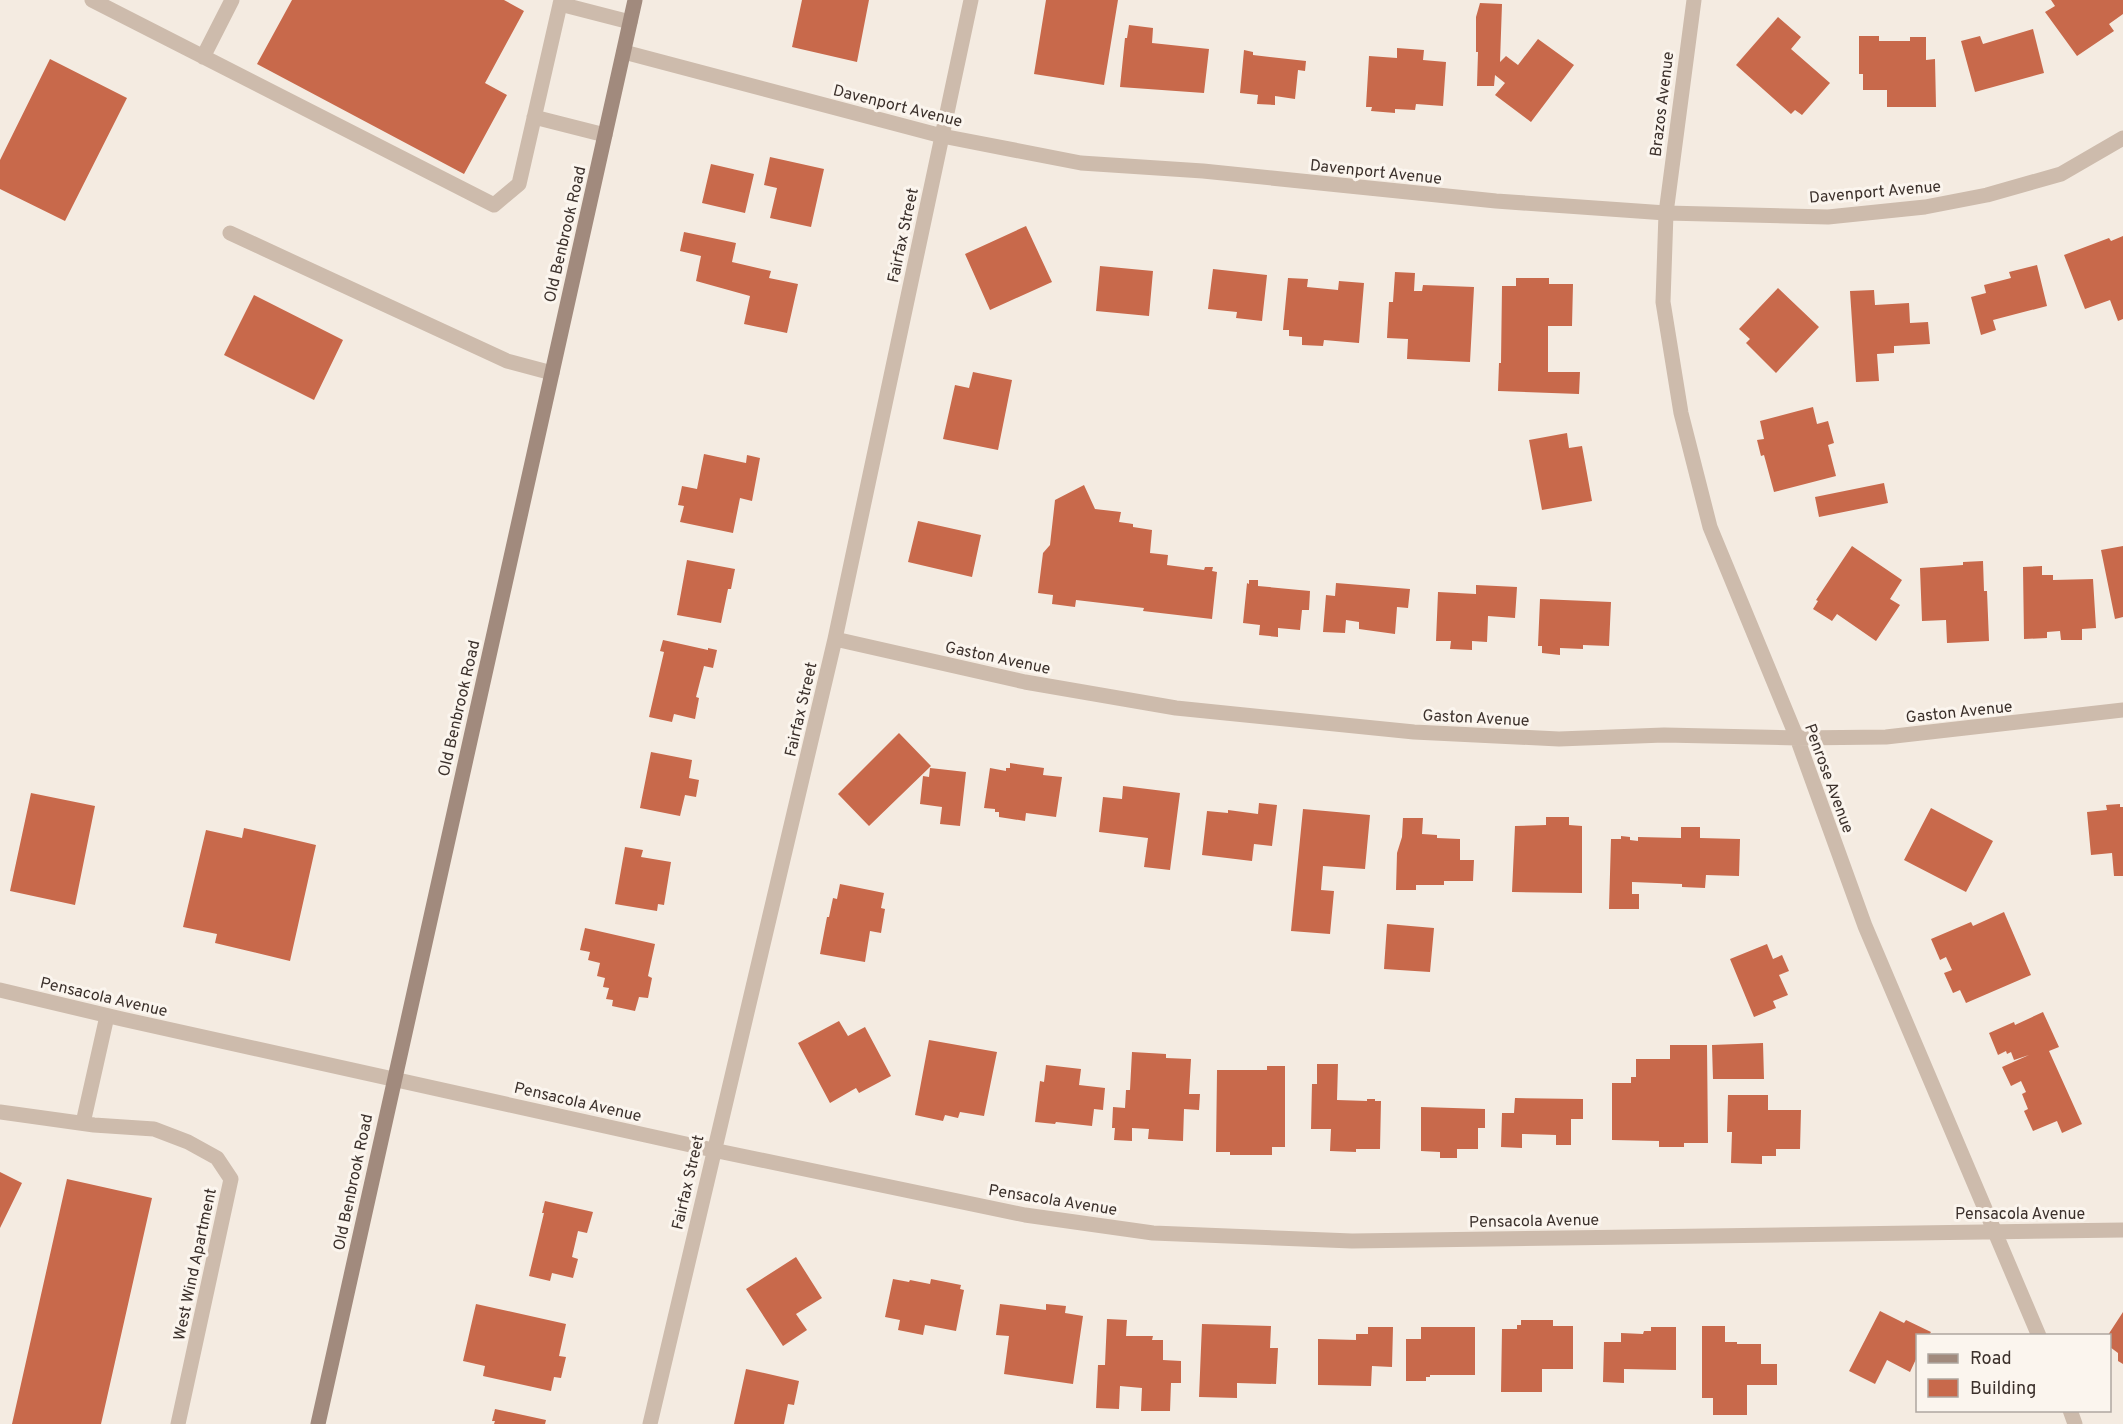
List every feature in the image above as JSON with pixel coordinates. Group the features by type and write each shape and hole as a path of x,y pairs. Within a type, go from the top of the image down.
{"street":[{"path":"92,0 494,205 519,184 561,2 630,22"},
{"path":"203,57 232,0"},
{"name":"Old Benbrook Road","path":"318,1424 393,1078 635,0"},
{"name":"Fairfax Street","path":"650,1424 835,639 971,0"},
{"name":"Brazos Avenue","path":"1666,213 1694,0"},
{"name":"Davenport Avenue","path":"624,52 942,136 1081,163 1203,171 1496,201 1666,213 1828,217 1925,207 1987,195 2061,174 2123,138"},
{"path":"534,117 605,135"},
{"name":"Penrose Avenue","path":"1666,213 1663,302 1681,413 1710,527 1797,738 1865,926 2039,1334"},
{"path":"230,233 507,361 552,373"},
{"name":"Gaston Avenue","path":"835,639 1025,682 1176,708 1414,732 1559,739 1664,735 1797,738 1886,737 2123,710"},
{"name":"Pensacola Avenue","path":"0,990 107,1016 713,1150 1025,1215 1153,1233 1352,1241 2123,1230"},
{"path":"83,1123 107,1016"},
{"name":"West Wind Apartment","path":"0,1112 154,1130 188,1142 217,1158 231,1179 178,1424"}],"building":[{"path":"292,0 504,0 524,11 485,83 507,95 464,174 257,64"},
{"path":"802,0 869,0 857,62 792,47"},
{"path":"1046,0 1118,0 1104,85 1034,74"},
{"path":"2051,0 2123,0 2123,14 2109,24 2114,31 2077,56 2045,12 2055,6"},
{"path":"1480,3 1502,4 1500,62 1506,56 1518,65 1538,39 1574,65 1531,122 1495,95 1505,83 1495,75 1494,86 1477,86 1476,17"},
{"path":"1778,17 1801,37 1791,49 1830,83 1802,115 1795,110 1791,114 1736,65"},
{"path":"1129,25 1153,28 1152,43 1209,49 1204,93 1120,87 1125,38 1127,38"},
{"path":"2033,29 2044,73 1975,92 1961,41 1980,36 1983,44"},
{"path":"1859,36 1879,36 1879,41 1910,41 1910,37 1926,37 1926,60 1935,59 1936,107 1887,107 1887,90 1863,90 1863,74 1859,74"},
{"path":"1397,48 1424,50 1423,60 1446,62 1443,106 1416,104 1415,110 1395,109 1395,113 1371,111 1372,107 1366,107 1369,56 1397,58"},
{"path":"1244,50 1253,52 1253,55 1306,61 1305,71 1298,70 1295,99 1275,96 1275,105 1257,104 1258,95 1240,93"},
{"path":"50,59 127,98 65,221 0,189 0,160"},
{"path":"770,157 824,169 811,227 770,218 777,188 764,185"},
{"path":"711,164 754,174 745,213 702,203"},
{"path":"1026,226 1052,282 990,310 965,254"},
{"path":"684,232 736,243 732,262 771,271 769,278 798,284 787,333 744,324 750,296 696,281 701,256 680,251"},
{"path":"2123,236 2123,319 2118,321 2110,300 2085,309 2064,255 2109,238 2111,241"},
{"path":"2037,265 2047,306 1993,320 1996,330 1981,335 1971,297 1986,293 1984,285 2011,278 2009,272"},
{"path":"1100,266 1153,271 1149,316 1096,311"},
{"path":"1213,269 1267,275 1262,321 1236,318 1237,312 1208,309"},
{"path":"1395,272 1415,273 1414,291 1422,291 1423,285 1474,287 1470,362 1407,359 1408,339 1387,338 1389,302 1393,302"},
{"path":"1288,278 1308,279 1307,287 1338,290 1339,281 1364,283 1359,343 1324,340 1323,346 1302,345 1302,337 1289,336 1289,330 1283,330"},
{"path":"1516,278 1549,278 1549,284 1573,284 1572,326 1548,326 1548,372 1580,372 1579,394 1498,391 1499,363 1501,363 1502,286 1516,286"},
{"path":"1778,288 1819,327 1776,373 1746,343 1750,339 1739,329"},
{"path":"1874,290 1875,305 1909,303 1910,323 1928,322 1930,344 1894,346 1894,353 1877,354 1879,381 1856,382 1850,291"},
{"path":"254,295 343,340 314,400 224,355"},
{"path":"973,372 1012,380 998,450 943,439 955,385 969,388"},
{"path":"1813,407 1817,424 1828,421 1834,443 1828,445 1836,476 1774,492 1764,455 1761,456 1757,440 1764,439 1760,421"},
{"path":"1567,433 1569,448 1582,446 1592,501 1542,510 1529,440"},
{"path":"704,454 746,463 747,455 760,458 752,501 740,498 733,533 680,522 684,506 678,505 682,486 697,489"},
{"path":"1884,483 1888,503 1819,517 1815,497"},
{"path":"1084,485 1095,509 1121,512 1119,522 1152,530 1150,553 1168,555 1167,565 1204,570 1205,567 1213,567 1212,571 1217,572 1212,619 1076,600 1075,607 1052,604 1053,595 1038,593 1043,553 1050,545 1055,500"},
{"path":"918,521 981,535 972,577 908,562"},
{"path":"1852,546 1902,580 1890,599 1900,605 1876,641 1837,614 1832,621 1813,609 1818,601 1816,600"},
{"path":"2123,546 2123,617 2115,619 2101,550"},
{"path":"687,560 735,569 721,623 677,615"},
{"path":"1983,561 1989,641 1947,643 1946,620 1922,621 1920,568"},
{"path":"2042,566 2042,575 2053,575 2053,580 2093,579 2096,628 2082,629 2082,640 2061,640 2060,631 2047,632 2047,638 2024,639 2023,567"},
{"path":"1249,580 1258,580 1258,586 1310,591 1309,610 1302,610 1300,630 1278,628 1278,637 1259,635 1260,625 1243,623"},
{"path":"1336,583 1410,589 1408,608 1397,607 1395,634 1359,629 1359,622 1346,620 1345,633 1323,632 1326,595 1335,596"},
{"path":"1476,585 1517,587 1515,618 1488,616 1487,642 1472,641 1472,650 1450,649 1451,641 1436,641 1438,592 1476,594"},
{"path":"1540,599 1611,602 1609,646 1583,645 1583,649 1560,648 1560,655 1542,653 1542,646 1538,646"},
{"path":"663,640 717,650 713,668 704,666 696,697 699,698 695,719 674,714 672,722 649,717 664,652 660,651"},
{"path":"899,733 931,766 869,826 838,794"},
{"path":"651,752 692,760 689,778 699,780 696,797 685,795 680,816 640,808"},
{"path":"1010,763 1044,768 1043,775 1062,777 1056,817 1026,813 1025,821 999,817 999,812 995,812 995,809 984,808 990,768 1006,771 1006,768 1010,768"},
{"path":"930,768 966,772 960,826 940,824 942,807 920,804 923,776 929,777"},
{"path":"1123,786 1180,793 1170,870 1144,867 1148,838 1099,832 1103,797 1122,799"},
{"path":"31,793 95,806 75,905 10,891"},
{"path":"1259,803 1277,805 1272,846 1254,844 1252,861 1202,855 1207,811 1228,813 1228,810 1258,814"},
{"path":"2120,804 2120,807 2123,807 2123,876 2114,876 2112,853 2091,855 2087,812 2107,810 2106,805"},
{"path":"1931,808 1993,841 1966,892 1904,860"},
{"path":"1303,809 1370,815 1365,869 1323,866 1321,890 1334,891 1330,934 1291,931"},
{"path":"1546,817 1569,817 1569,825 1582,826 1582,893 1512,892 1515,826 1546,825"},
{"path":"1403,818 1423,818 1422,834 1437,835 1437,838 1460,839 1460,860 1474,860 1473,881 1444,881 1444,885 1416,885 1416,890 1396,890 1397,853 1402,837"},
{"path":"1681,827 1700,827 1700,838 1740,839 1739,876 1706,875 1705,888 1682,887 1682,884 1632,882 1632,894 1639,894 1639,909 1609,909 1611,839 1621,839 1621,836 1638,841 1638,837 1681,838"},
{"path":"244,828 316,845 290,961 215,943 217,934 183,927 206,830 242,838"},
{"path":"625,847 643,850 641,857 671,862 664,905 658,904 657,911 615,904"},
{"path":"840,884 884,893 881,908 885,909 881,933 870,931 865,962 820,954 827,917 829,917 833,898 837,899"},
{"path":"2004,912 2031,975 1966,1003 1960,990 1953,993 1944,973 1952,970 1946,957 1940,960 1931,939 1971,922 1973,926"},
{"path":"1387,924 1434,928 1430,972 1384,969"},
{"path":"585,928 655,944 648,976 652,978 648,998 639,997 635,1011 612,1006 613,1000 606,999 609,988 603,987 605,978 597,976 600,963 588,960 590,952 580,950"},
{"path":"1767,944 1773,959 1782,955 1789,971 1779,975 1788,995 1773,1001 1776,1008 1754,1017 1730,959"},
{"path":"2043,1012 2059,1047 2049,1051 2082,1124 2062,1133 2057,1121 2033,1131 2024,1111 2028,1109 2022,1094 2026,1092 2021,1081 2011,1086 2002,1067 2029,1055 2014,1060 2011,1052 2007,1054 2006,1051 1998,1055 1989,1033 2014,1022 2015,1025"},
{"path":"839,1021 848,1036 865,1027 891,1076 859,1093 856,1088 830,1103 798,1043"},
{"path":"929,1040 997,1052 984,1116 960,1112 958,1118 945,1115 943,1121 915,1115"},
{"path":"1763,1043 1764,1079 1713,1079 1712,1045"},
{"path":"1670,1045 1707,1045 1708,1143 1684,1143 1684,1147 1659,1147 1659,1141 1612,1140 1612,1083 1631,1083 1631,1077 1636,1077 1636,1059 1670,1059"},
{"path":"1132,1052 1166,1054 1166,1058 1191,1059 1189,1094 1200,1094 1199,1110 1184,1109 1183,1141 1148,1139 1149,1129 1132,1128 1132,1141 1114,1140 1113,1107 1125,1108 1126,1090 1130,1090"},
{"path":"1317,1064 1338,1064 1337,1100 1375,1099 1375,1101 1381,1101 1380,1149 1356,1149 1356,1152 1330,1151 1331,1129 1311,1129 1312,1084 1317,1084"},
{"path":"1046,1065 1081,1069 1079,1085 1105,1088 1103,1110 1094,1109 1092,1126 1035,1122 1040,1081 1044,1082"},
{"path":"1267,1066 1285,1066 1285,1147 1272,1147 1272,1155 1230,1155 1230,1152 1216,1152 1217,1070 1267,1070"},
{"path":"1728,1095 1768,1095 1768,1110 1801,1110 1800,1149 1776,1149 1776,1156 1762,1156 1762,1164 1731,1163 1732,1132 1727,1132"},
{"path":"1515,1098 1583,1099 1583,1119 1571,1119 1571,1145 1556,1145 1556,1135 1522,1134 1522,1148 1501,1147 1502,1113 1514,1113"},
{"path":"1421,1107 1485,1109 1485,1128 1478,1128 1478,1149 1457,1149 1457,1158 1440,1158 1440,1152 1421,1151"},
{"path":"0,1172 22,1183 0,1228"},
{"path":"67,1179 152,1198 101,1424 12,1424"},
{"path":"545,1201 593,1212 587,1233 578,1231 572,1257 578,1259 573,1278 552,1273 550,1281 529,1276"},
{"path":"796,1257 822,1298 796,1314 807,1330 783,1346 746,1289"},
{"path":"893,1279 930,1284 931,1279 961,1285 960,1289 964,1290 956,1331 925,1325 923,1335 898,1330 900,1320 885,1317"},
{"path":"476,1304 566,1324 559,1356 566,1357 561,1378 554,1377 551,1391 483,1376 485,1366 463,1361"},
{"path":"1000,1304 1046,1310 1046,1304 1066,1306 1065,1313 1083,1316 1073,1384 1004,1374 1009,1336 996,1335"},
{"path":"1880,1311 1904,1323 1906,1320 1931,1332 1930,1334 1916,1334 1916,1359 1910,1372 1887,1360 1875,1384 1849,1371"},
{"path":"2123,1312 2123,1364 2118,1361 2118,1353 2111,1348 2111,1334 2109,1334"},
{"path":"1107,1319 1127,1320 1126,1336 1153,1336 1152,1340 1163,1340 1163,1360 1181,1361 1181,1383 1171,1383 1170,1411 1141,1411 1142,1388 1120,1386 1119,1409 1096,1408 1098,1365 1105,1365"},
{"path":"1521,1320 1553,1320 1553,1326 1573,1326 1573,1369 1542,1369 1542,1392 1501,1392 1502,1329 1517,1329 1517,1325 1521,1325"},
{"path":"1202,1324 1271,1326 1270,1348 1278,1348 1276,1384 1237,1383 1237,1398 1199,1397"},
{"path":"1702,1326 1725,1326 1725,1342 1761,1344 1761,1364 1777,1364 1777,1385 1747,1385 1747,1415 1713,1415 1713,1398 1702,1398"},
{"path":"1368,1327 1393,1327 1392,1367 1372,1366 1371,1386 1318,1385 1318,1339 1356,1340 1356,1334 1368,1334"},
{"path":"1421,1327 1475,1327 1475,1375 1430,1375 1426,1377 1426,1381 1406,1381 1406,1339 1421,1339"},
{"path":"1651,1327 1676,1327 1676,1370 1624,1369 1624,1383 1603,1382 1604,1342 1621,1342 1621,1333 1643,1334 1644,1331 1651,1331"},
{"path":"746,1369 799,1381 794,1405 788,1404 784,1424 734,1424"},
{"path":"495,1409 546,1420 545,1424 494,1424 495,1421 492,1421"}]}
